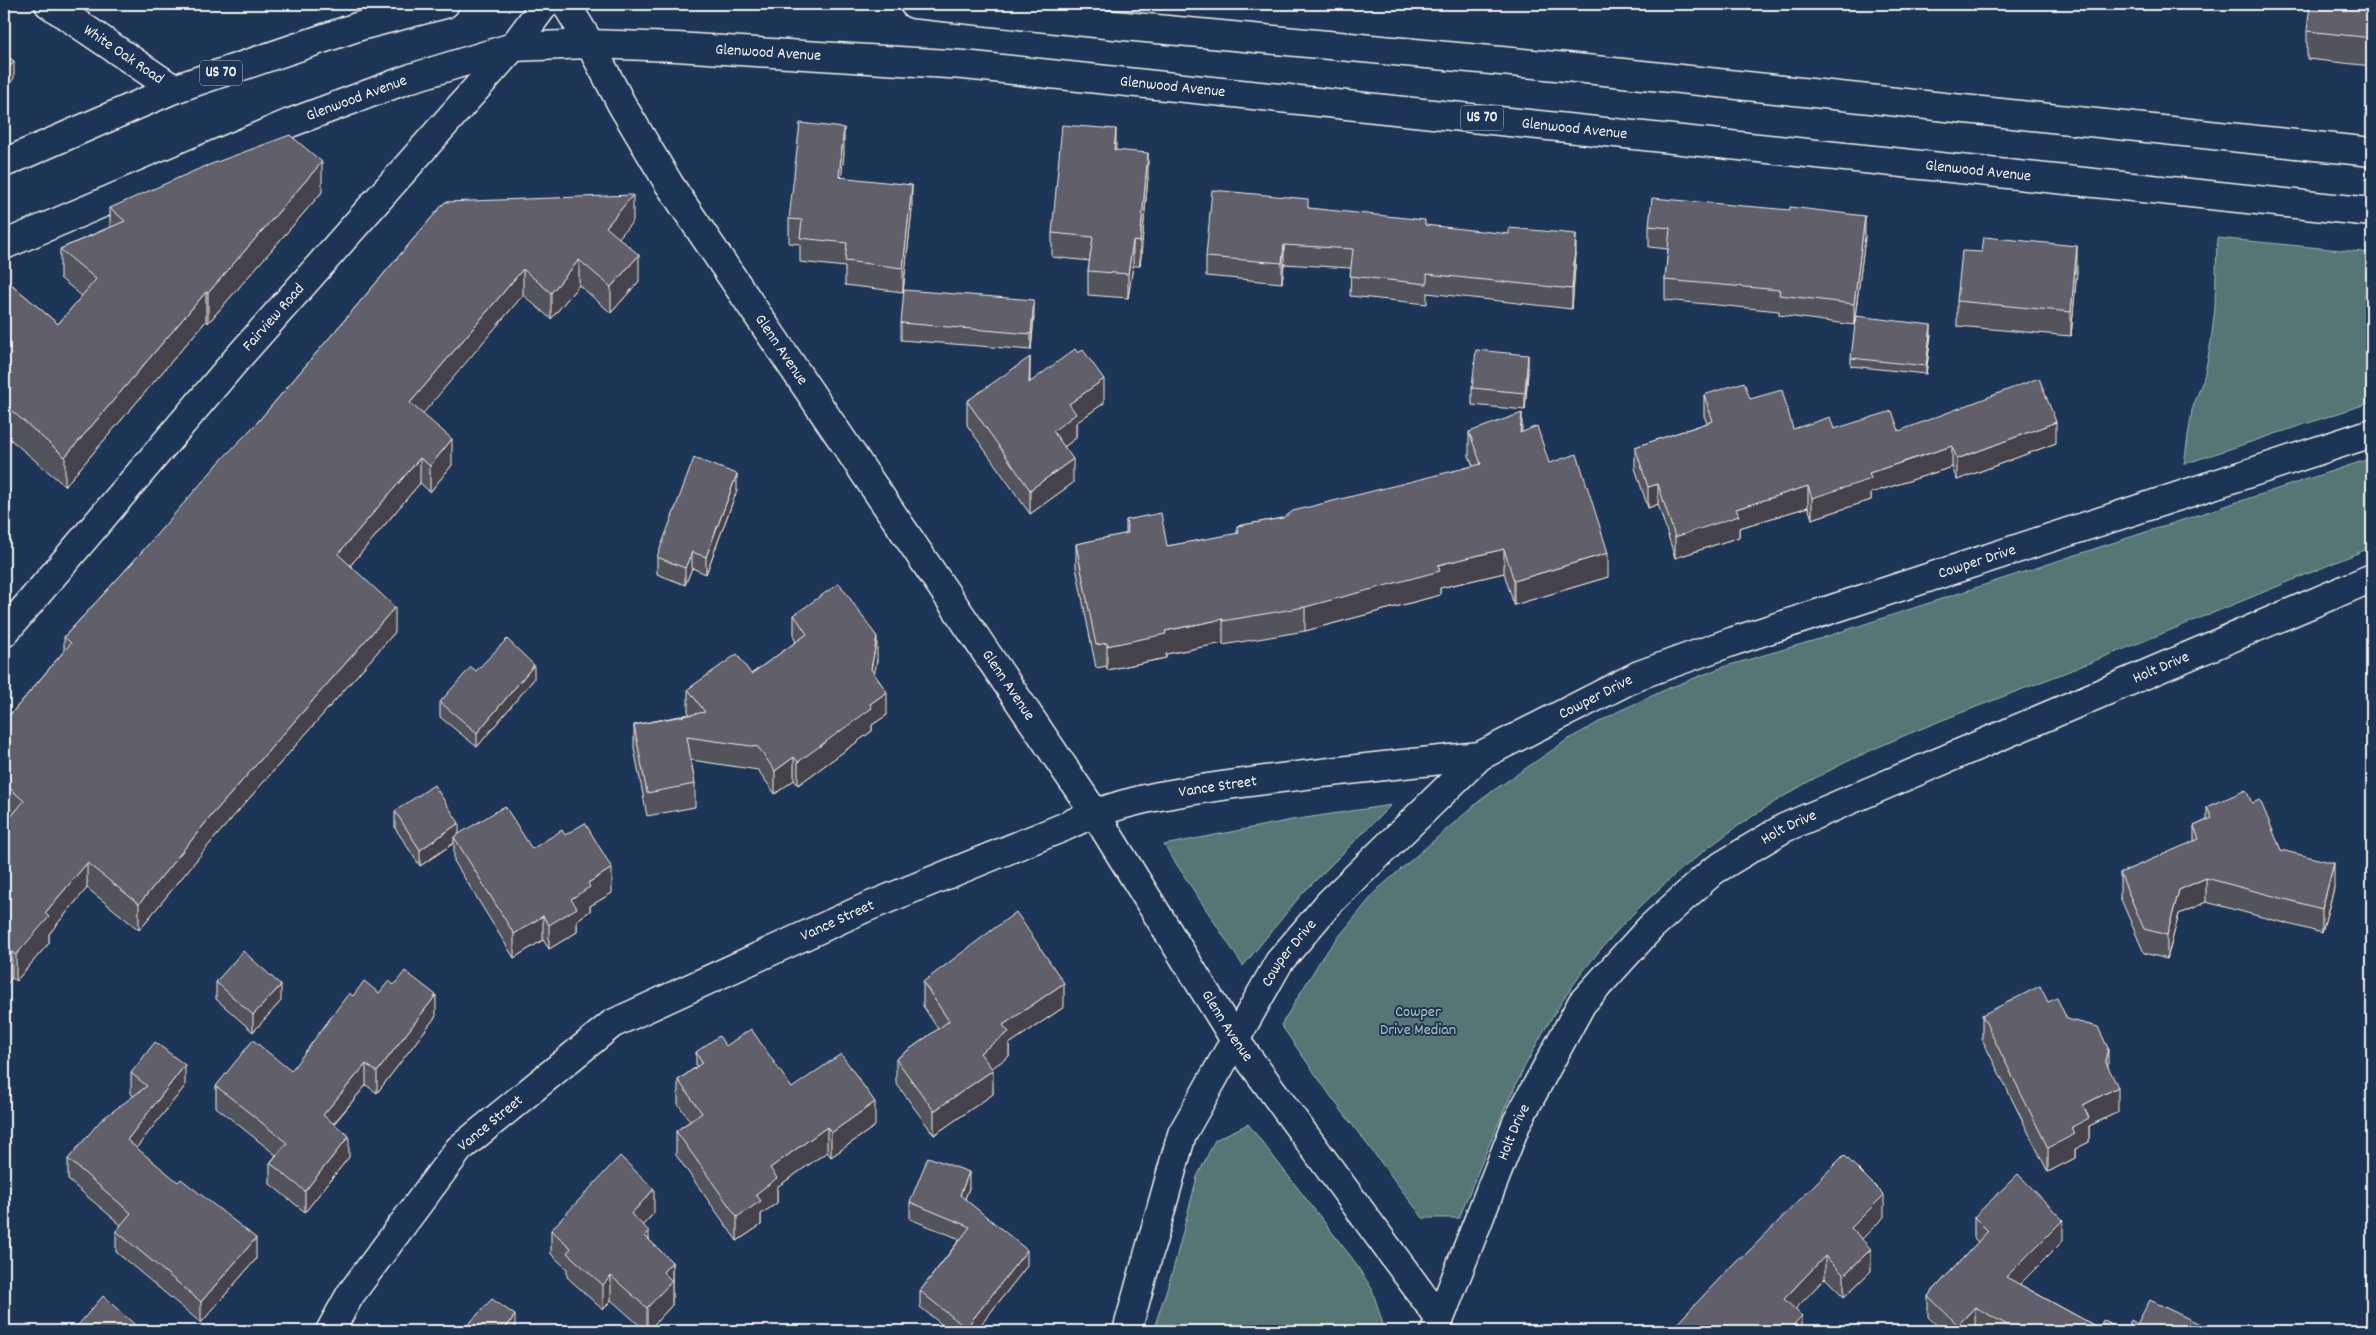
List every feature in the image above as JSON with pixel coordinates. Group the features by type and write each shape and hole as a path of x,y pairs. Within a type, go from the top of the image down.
{"street":[{"name":"White Oak Road","path":"49,4 174,89"},
{"name":"US 70","path":"4,164 174,89 360,26 445,4"},
{"name":"Fairview Road","path":"4,633 197,405 513,47 546,4"},
{"name":"Glenn Avenue","path":"566,4 668,184 1094,812 1235,1040 1437,1325"},
{"path":"914,4 1124,26 1566,67 2372,152"},
{"name":"Glenwood Avenue","path":"4,245 290,123 412,78 513,47 590,44 676,47 964,64 2372,212"},
{"name":"Cowper Drive","path":"1127,1331 1182,1134 1279,962 1330,902 1480,756 1638,675 1753,634 2372,433"},
{"name":"Holt Drive","path":"1437,1325 1517,1122 1582,1003 1651,927 1713,871 1784,828 2372,578"},
{"name":"Vance Street","path":"330,1331 350,1295 460,1149 612,1024 864,908 1064,827 1094,812 1166,794 1325,772 1480,756"}],"green space":[{"path":"2217,238 2372,253 2372,402 2184,464 2192,410 2204,377 2211,342 2215,307"},
{"name":"Cowper Drive Median","path":"2372,458 2372,547 2141,642 1939,722 1847,762 1817,777 1756,814 1726,834 1670,879 1619,928 1573,985 1553,1016 1517,1082 1459,1218 1423,1218 1332,1098 1281,1025 1323,956 1378,889 1484,797 1567,740 1617,712 1669,688 1723,667 1819,639"},
{"path":"1391,805 1301,895 1243,966 1164,845 1292,820"},
{"path":"1248,1124 1352,1258 1372,1289 1385,1331 1153,1331 1173,1270 1197,1177 1215,1140"}],"building":[{"path":"2310,4 2372,4 2372,38 2307,31"},
{"path":"4,54 14,61 4,75"},
{"path":"800,123 844,128 839,177 912,185 903,268 845,261 847,243 800,238 802,220 789,219"},
{"path":"1062,125 1116,129 1114,150 1148,153 1140,242 1133,241 1128,274 1088,271 1093,237 1052,233"},
{"path":"290,135 322,162 208,293 206,292 65,457 4,404 4,278 58,324 96,279 60,249 125,221 110,208 201,168"},
{"path":"1212,190 1308,199 1308,208 1425,220 1425,225 1509,234 1509,228 1576,234 1572,289 1427,274 1427,284 1350,276 1353,249 1284,245 1282,263 1206,257"},
{"path":"633,195 606,227 639,255 611,287 579,260 551,293 523,269 410,403 452,439 430,466 420,458 338,554 395,607 212,815 139,904 87,863 45,913 49,917 16,955 12,952 4,962 4,825 24,801 4,783 4,722 71,643 64,637 132,563 223,458 256,424 445,202"},
{"path":"1652,198 1790,210 1790,207 1865,216 1854,304 1779,295 1780,290 1665,280 1670,228 1649,226"},
{"path":"1984,237 2077,246 2071,312 1957,301 1962,251 1982,252"},
{"path":"904,290 1034,300 1031,334 901,323"},
{"path":"1856,316 1931,325 1926,366 1851,358"},
{"path":"1075,349 1078,353 1083,350 1104,379 1069,404 1076,414 1053,431 1073,459 1030,490 967,401 1030,357 1029,383"},
{"path":"1476,350 1528,355 1525,393 1472,388"},
{"path":"2039,378 2056,422 1957,459 1952,446 1869,473 1871,479 1812,498 1808,486 1736,509 1739,516 1675,537 1658,484 1648,487 1635,447 1713,421 1704,395 1744,382 1750,399 1782,390 1793,429 1830,417 1834,429 1892,411 1899,431"},
{"path":"1522,413 1520,433 1537,426 1549,463 1577,454 1608,553 1514,581 1504,549 1438,565 1440,571 1305,607 1223,621 1223,619 1165,631 1166,634 1107,646 1107,643 1096,645 1076,544 1128,533 1126,520 1161,513 1167,546 1239,533 1237,526 1283,518 1293,511 1481,464 1469,432"},
{"path":"694,458 737,474 706,557 692,552 685,568 657,557"},
{"path":"839,583 877,637 871,669 887,692 870,704 872,708 798,762 794,757 775,771 758,747 687,737 695,784 647,793 634,725 705,712 688,689 737,654 751,674 807,634 794,615"},
{"path":"507,639 534,665 477,733 440,702 471,667 476,671"},
{"path":"434,785 459,823 420,850 395,811"},
{"path":"2246,790 2252,803 2260,800 2281,850 2334,863 2322,909 2206,878 2179,890 2167,935 2144,929 2120,873 2199,839 2194,826 2212,818 2207,807"},
{"path":"505,806 532,849 562,830 565,835 585,823 612,868 588,883 590,887 571,899 577,908 549,925 543,916 514,934 454,837"},
{"path":"1016,912 1064,983 1003,1025 1009,1032 980,1053 993,1070 934,1111 896,1059 949,1021 923,982"},
{"path":"243,951 281,985 253,1015 216,982"},
{"path":"405,971 436,995 377,1072 366,1064 323,1115 349,1136 305,1191 270,1163 287,1143 216,1086 253,1040 291,1071 349,993 353,996 364,981 379,993 389,981 394,985"},
{"path":"2040,986 2048,1002 2057,998 2067,1019 2098,1027 2108,1048 2105,1061 2118,1087 2083,1105 2089,1118 2072,1127 2075,1134 2048,1148 1982,1015"},
{"path":"751,1029 792,1088 841,1054 875,1102 831,1133 827,1127 770,1168 777,1178 756,1194 761,1201 737,1217 676,1131 702,1113 678,1080 702,1063 696,1052 719,1036 726,1046"},
{"path":"155,1042 185,1065 127,1140 178,1182 181,1179 256,1238 201,1302 116,1231 131,1213 68,1159 101,1120 147,1086 131,1073"},
{"path":"1844,1155 1884,1195 1851,1228 1871,1249 1844,1275 1825,1256 1784,1299 1802,1316 1787,1331 1670,1331 1739,1258 1741,1259"},
{"path":"620,1156 654,1189 631,1214 649,1231 645,1236 672,1262 663,1272 672,1281 647,1308 611,1276 603,1285 567,1253 571,1248 551,1230"},
{"path":"928,1157 969,1172 960,1195 1027,1250 966,1328 920,1291 970,1227 910,1202"},
{"path":"2018,1174 2063,1220 2006,1277 2099,1328 2103,1320 2123,1331 2018,1331 1975,1307 1958,1325 1928,1296 1988,1231 1974,1217"},
{"path":"103,1296 142,1331 73,1331"},
{"path":"492,1299 515,1315 504,1331 462,1331"},
{"path":"2150,1300 2214,1331 2126,1331 2131,1320 2137,1324"}]}
